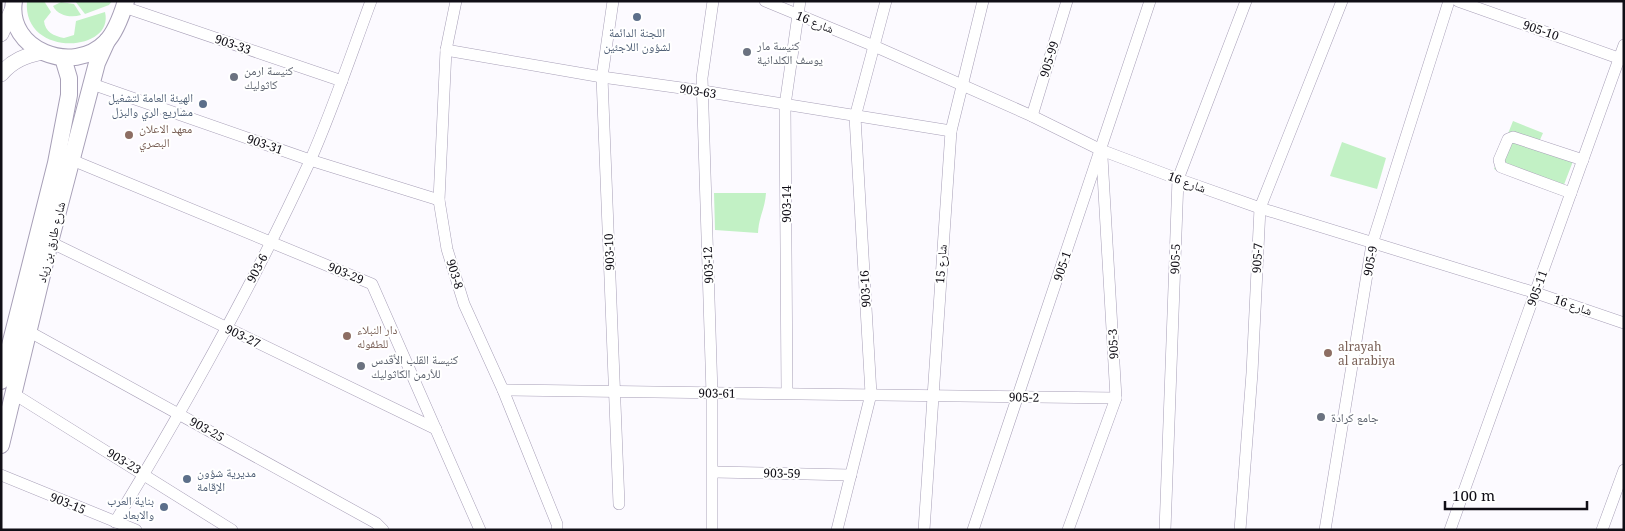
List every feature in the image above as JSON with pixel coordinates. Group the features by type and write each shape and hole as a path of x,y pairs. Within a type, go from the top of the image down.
{"main road":[{"name":"شارع طارق بن زياد","path":"1,445 50,242 92,84 107,41 125,4"},
{"path":"13,6 20,31 26,40 42,52 62,58 87,54 107,41"},
{"path":"1,34 13,6"},
{"path":"1,74 10,64 24,56 42,52"},
{"name":"شارع طارق بن زياد","path":"1,381 56,163 70,95 67,68 62,58"}],"street":[{"name":"903-6","path":"115,522 227,328 270,242 310,160 342,81 371,1"},
{"name":"903-8","path":"456,1 446,50 439,200 447,249 464,304 503,390 557,527"},
{"name":"903-10","path":"613,1 602,77 619,504"},
{"name":"903-12","path":"712,1 702,78 712,394 712,530"},
{"name":"شارع 16","path":"765,1 874,46 1032,116 1101,150 1178,179 1260,208 1536,293 1624,323"},
{"name":"903-14","path":"787,394 785,105 800,1"},
{"name":"903-16","path":"838,530 871,394 856,117 886,1"},
{"name":"شارع 15","path":"924,530 951,131 983,1"},
{"name":"905-99","path":"1032,116 1066,1"},
{"name":"905-1","path":"973,530 1150,1"},
{"name":"905-5","path":"1165,530 1178,179 1246,1"},
{"name":"905-7","path":"1240,530 1252,373 1260,208 1342,1"},
{"name":"905-9","path":"1325,530 1372,244 1449,1"},
{"name":"905-10","path":"1458,1 1621,59"},
{"name":"903-33","path":"125,4 342,81"},
{"name":"905-11","path":"1450,530 1582,160 1621,59 1624,45"},
{"name":"903-63","path":"446,50 602,77 951,131"},
{"name":"903-31","path":"92,84 310,160 439,200"},
{"path":"1571,193 1501,167 1499,160 1508,139 1513,137 1582,160"},
{"name":"905-3","path":"1068,530 1116,398 1101,150"},
{"name":"903-29","path":"72,160 372,284 480,530"},
{"name":"903-27","path":"50,242 436,429"},
{"name":"903-25","path":"28,331 376,523 383,530"},
{"name":"903-61","path":"503,390 614,390 712,394 932,395"},
{"name":"903-23","path":"14,394 144,474 226,528"},
{"name":"905-2","path":"932,395 1116,398"},
{"path":"1602,530 1624,470"},
{"name":"903-59","path":"713,472 851,475"},
{"name":"903-15","path":"1,475 136,530"},
{"path":"546,530 557,527"}],"green space":[{"path":"27,1 44,1 51,12 44,21 46,28 57,36 64,38 74,35 76,21 105,12 104,26 96,36 83,42 68,43 52,40 38,33 29,20"},
{"path":"75,1 112,1 109,5 85,14"},
{"path":"61,2 74,4 81,15 69,16 61,14 53,6"},
{"path":"1513,121 1543,133 1539,142 1575,156 1560,195 1494,169"},
{"path":"1342,142 1386,158 1377,189 1330,176"},
{"path":"714,193 766,193 758,233 715,230"}],"place":[{"name":"اللجنة الدائمة لشؤون اللاجئين","path":"637,17"},
{"name":"كنيسة مار يوسف الكلدانية","path":"747,52"},
{"name":"كنيسة ارمن كاثوليك","path":"234,77"},
{"name":"الهيئة العامة لتشغيل مشاريع الري والبزل","path":"203,104"},
{"name":"معهد الاعلان البصري","path":"129,135"},
{"name":"دار النبلاء للطفوله","path":"347,336"},
{"name":"alrayah al arabiya","path":"1328,353"},
{"name":"كنيسة القلب الأقدس للأرمن الكاثوليك","path":"361,366"},
{"name":"جامع كرادة","path":"1321,417"},
{"name":"مديرية شؤون الإقامة","path":"187,479"},
{"name":"بناية العرب والابعاد","path":"164,507"}]}
